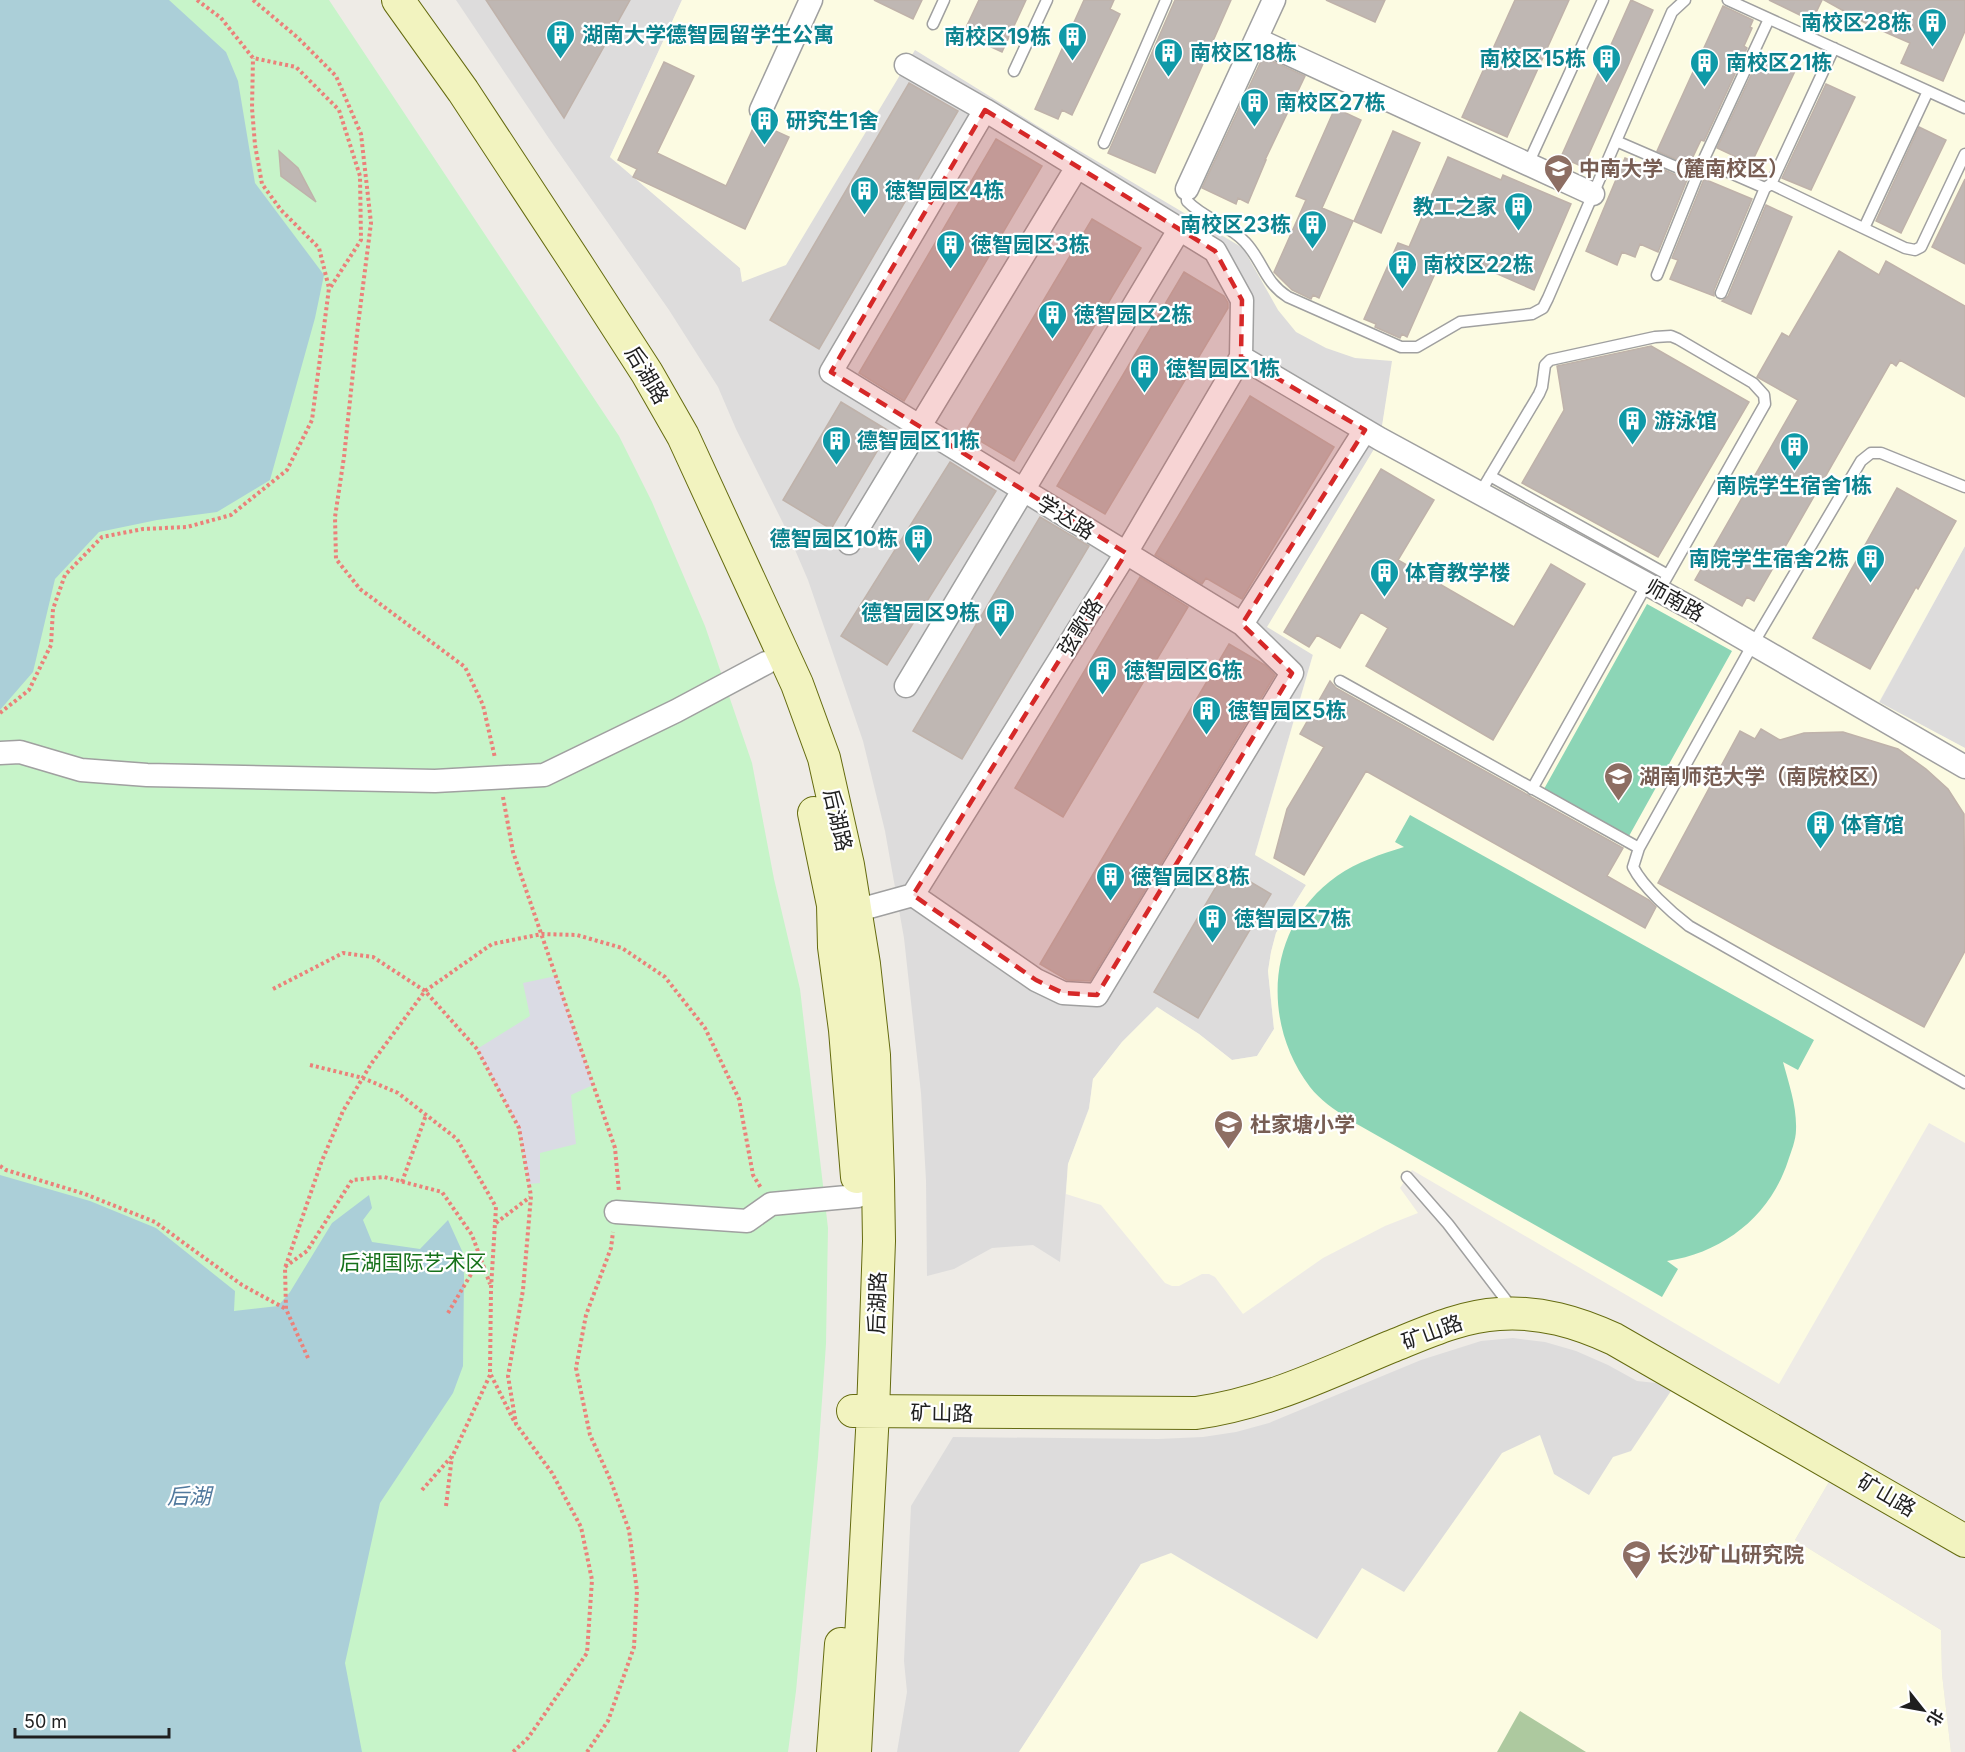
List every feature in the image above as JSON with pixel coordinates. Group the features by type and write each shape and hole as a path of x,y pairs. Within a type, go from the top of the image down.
{"main road":[{"name":"后湖路","path":"380,0 590,314 650,409 711,532 766,663 807,775 833,906 834,946 852,1098 858,1196 863,1404 855,1752"},
{"name":"后湖路","path":"398,0 463,91 597,295 647,373 683,436 797,684 824,758 848,865 874,1055 879,1241 833,1752"},
{"name":"矿山路","path":"863,1404 1152,1414 1196,1413 1223,1409 1279,1394 1449,1324 1512,1308 1565,1308 1609,1325 1674,1359 1965,1527"},
{"name":"矿山路","path":"1512,1308 1569,1320 1614,1339 1965,1540"}],"street":[{"path":"761,110 811,0"},
{"path":"1187,189 1274,0"},
{"path":"1256,39 1593,194"},
{"path":"906,65 985,110 1215,251 1242,300 1241,357"},
{"name":"学达路","path":"913,895 1036,980 1063,993 1097,995 1293,673 1242,624 831,372 985,110"},
{"path":"849,543 1077,167"},
{"path":"906,686 1179,230"},
{"name":"师南路","path":"1241,357 1373,435 1485,485 1658,583 1753,644 1965,767"},
{"name":"弦歌路","path":"913,895 1126,553 1241,357"},
{"path":"1242,624 1373,435"},
{"path":"0,753 20,752 81,770 147,775 435,781 544,775 676,711 766,663"},
{"path":"855,911 913,895"},
{"path":"616,1212 747,1221 771,1204 858,1196"}],"lane":[{"path":"933,24 944,0"},
{"path":"1014,71 1047,0"},
{"path":"1104,143 1166,0"},
{"path":"1528,164 1603,0"},
{"path":"1187,189 1187,201 1197,212 1243,239 1252,249 1268,280 1277,290 1401,347 1417,347 1460,322 1532,314 1542,308 1672,12 1685,0"},
{"path":"1728,0 1965,108"},
{"path":"1656,275 1696,176 1769,19"},
{"path":"1721,293 1768,186 1834,48"},
{"path":"1864,228 1928,91"},
{"path":"1616,141 1696,176"},
{"path":"1703,161 1768,186 1905,248 1915,250 1920,247 1965,154"},
{"path":"1485,485 1539,394 1545,365 1550,360 1655,337 1671,336 1753,383 1764,395 1765,404 1762,412 1533,789"},
{"path":"1965,487 1881,453 1871,453 1861,460 1753,644 1634,857 1633,867 1638,876 1678,918 1689,926 1965,1083"},
{"path":"1340,681 1639,848"},
{"path":"1407,1177 1448,1224 1512,1308"}],"path":[{"path":"197,0 221,18 254,58 296,67 339,110 360,176 361,240 329,288"},
{"path":"253,0 297,37 336,76 361,134 371,223 335,517 336,559 360,589 465,667 483,705 500,777 513,852 615,1148 619,1196 611,1248 586,1315 576,1368 590,1435 629,1530 637,1591 634,1647 608,1721 587,1752"},
{"path":"0,712 29,690 51,645 53,609 65,575 102,537 143,530 187,527 231,514 287,470 312,420 329,288 319,248 281,210 262,184 255,145 252,108 254,58"},
{"path":"308,1358 286,1309 285,1268 321,1163 344,1111 371,1064 425,991 492,944 542,934 577,935 622,948 665,977 705,1028 739,1099 753,1175 771,1204"},
{"path":"273,989 343,953 373,957 425,991 477,1049 519,1128 531,1196 523,1290 508,1377 516,1424"},
{"path":"310,1065 363,1078 398,1093 457,1139 496,1207 491,1288 490,1374 453,1455 446,1506"},
{"path":"402,1182 426,1115"},
{"path":"0,1166 6,1170 85,1194 155,1222 242,1285 286,1309"},
{"path":"285,1268 308,1251 352,1180 384,1177 442,1192 472,1235 491,1288"},
{"path":"495,1223 531,1196"},
{"path":"448,1313 480,1258"},
{"path":"490,1374 516,1424 552,1473 581,1527 592,1580 587,1653 528,1738 513,1752"},
{"path":"422,1490 453,1455"}],"highlighted area":[{"path":"985,110 1215,251 1242,300 1241,357 1365,430 1242,624 1292,673 1097,995 1063,993 1036,980 913,895 1126,553 831,372"}],"shaded area":[{"path":"456,0 682,0 610,157 740,268 743,282 914,49 1433,120 1380,439 1313,654 1255,854 1306,885 1276,933 1271,952 1268,971 1274,1029 1257,1056 1232,1060 1199,1034 1157,1007 1122,1042 1093,1079 1089,1108 1068,1164 1060,1262 1033,1245 992,1248 954,1269 927,1276 926,1180 921,1093 904,938 885,831 863,741 808,580 718,387 669,310 550,140"},
{"name":"湖南师范大学（南院校区）","path":"682,0 1965,0 1965,546 1879,702 1965,748 1965,1143 1929,1123 1779,1384 1412,1170 1400,1188 1418,1213 1385,1226 1323,1258 1243,1314 1215,1277 1209,1274 1202,1274 1179,1286 1165,1283 1101,1205 1066,1194 1068,1164 1089,1109 1093,1079 1122,1042 1157,1007 1199,1034 1232,1060 1257,1056 1274,1029 1268,971 1271,952 1276,933 1306,885 1255,855 1313,655 1267,627 1380,439 1392,361 1355,358 1326,348 1296,332 1278,310 1243,248 915,50 786,265 742,282 740,268 610,157"},
{"path":"1965,546 1965,748 1879,703"},
{"path":"556,976 593,1085 571,1095 576,1144 540,1153 540,1183 529,1184 519,1128 477,1049 530,1016 523,983"},
{"path":"1513,1338 1545,1342 1576,1351 1637,1381 1675,1385 1833,1475 1795,1540 1941,1630 1942,1674 1951,1752 1485,1748 1141,1564 1019,1752 897,1752 907,1692 904,1661 911,1506 953,1437 1158,1439 1203,1437 1236,1432 1269,1423 1421,1360 1481,1341"},
{"name":"长沙矿山研究院","path":"1675,1385 1833,1475 1795,1540 1941,1630 1942,1674 1951,1752 1019,1752 1141,1564 1171,1553 1317,1639 1362,1568 1404,1592 1502,1453 1540,1435 1554,1474 1589,1495 1613,1457 1631,1451"}],"green space":[{"name":"后湖国际艺术区","path":"0,0 329,0 619,436 652,502 705,626 752,763 774,879 800,989 828,1228 826,1344 818,1457 788,1752 0,1752"},
{"path":"1647,604 1732,651 1629,836 1544,789"},
{"path":"1410,815 1814,1040 1798,1070 1783,1062 1794,1104 1796,1134 1780,1181 1770,1199 1742,1228 1726,1240 1688,1256 1667,1261 1678,1269 1662,1297 1348,1119 1314,1092 1294,1061 1283,1033 1278,1004 1278,975 1285,947 1296,920 1314,896 1337,876 1361,863 1404,847 1395,842"},
{"path":"1520,1711 1586,1752 1497,1752"}],"water":[{"path":"0,0 169,0 226,52 238,81 255,183 324,275 315,318 270,480 217,512 157,520 99,532 55,579 33,672 0,710"},
{"name":"后湖","path":"0,1175 90,1201 156,1228 235,1291 234,1311 278,1306 290,1292 332,1223 369,1195 372,1208 363,1220 372,1242 420,1249 448,1220 463,1253 463,1366 453,1393 380,1503 345,1663 362,1752 0,1752"}],"building":[{"name":"湖南大学德智园留学生公寓","path":"486,0 630,0 564,118"},
{"path":"874,0 922,0 913,19"},
{"path":"979,0 1026,0 1002,52 963,34"},
{"name":"南校区19栋","path":"1084,0 1114,0 1110,9 1120,14 1072,115 1062,110 1058,119 1035,109"},
{"name":"南校区18栋","path":"1175,0 1231,0 1155,173 1108,153"},
{"path":"1326,0 1385,0 1375,22"},
{"path":"1515,0 1569,0 1507,137 1462,117"},
{"name":"南校区15栋","path":"1631,0 1653,10 1583,167 1561,157"},
{"path":"1769,0 1822,0 1812,21"},
{"path":"1824,0 1965,0 1965,31 1943,81 1901,63 1910,43 1869,25"},
{"name":"南校区21栋","path":"1723,6 1753,20 1750,27 1752,28 1744,46 1747,48 1704,141 1701,140 1689,165 1657,151"},
{"path":"1761,54 1795,71 1751,164 1717,148"},
{"name":"南校区27栋","path":"1263,57 1305,76 1265,160 1248,203 1238,198 1236,204 1202,188"},
{"name":"研究生1舍","path":"664,62 694,76 657,153 726,186 756,122 789,137 745,229 633,177 637,169 618,160"},
{"name":"徳智园区4栋","path":"909,83 958,111 819,349 770,320"},
{"path":"1826,84 1855,97 1811,190 1782,178"},
{"name":"南校区23栋","path":"1335,108 1361,120 1322,208 1353,221 1319,298 1313,295 1311,299 1292,290 1274,272 1306,200 1296,196"},
{"path":"1919,127 1946,140 1901,233 1876,221"},
{"path":"1393,131 1420,143 1381,233 1354,221"},
{"name":"徳智园区3栋","path":"996,139 1042,166 904,401 859,373"},
{"path":"279,151 298,168 316,202 281,176"},
{"path":"1448,157 1501,180 1503,175 1571,204 1534,290 1445,251 1407,337 1402,334 1400,338 1375,327 1376,324 1364,319 1398,243 1409,247"},
{"path":"1625,158 1649,168 1651,164 1687,180 1658,252 1640,244 1635,257 1622,252 1617,265 1586,251"},
{"path":"1704,179 1752,199 1714,290 1714,296 1670,279 1678,260 1672,258"},
{"path":"1965,179 1965,264 1932,247"},
{"path":"1766,205 1792,217 1751,314 1722,301 1728,296"},
{"name":"徳智园区2栋","path":"1092,219 1141,248 1014,461 965,432"},
{"path":"1839,251 1879,275 1886,261 1965,306 1965,397 1900,360 1896,366 1891,362 1754,601 1747,597 1742,606 1695,580 1798,400 1757,377 1782,333 1789,337"},
{"name":"徳智园区1栋","path":"1184,272 1224,296 1228,308 1105,514 1057,486"},
{"name":"游泳馆","path":"1651,346 1749,402 1658,557 1522,483 1564,410 1557,366"},
{"path":"1250,396 1334,447 1242,599 1206,578 1202,584 1155,555"},
{"name":"德智园区11栋","path":"841,402 889,431 831,529 783,500"},
{"name":"德智园区10栋","path":"950,462 996,491 887,665 841,636"},
{"name":"体育教学楼","path":"1381,469 1434,500 1398,560 1514,627 1551,564 1585,584 1493,740 1366,666 1388,628 1361,612 1340,648 1317,635 1309,647 1284,632"},
{"name":"南院学生宿舍2栋","path":"1897,488 1956,521 1870,669 1813,638"},
{"name":"德智园区9栋","path":"1040,517 1089,546 962,759 913,731"},
{"name":"徳智园区6栋","path":"1140,577 1188,607 1063,817 1015,788"},
{"path":"1229,644 1265,665 1275,675 1090,981 1067,980 1040,964"},
{"path":"1330,681 1336,688 1623,848 1607,876 1649,900 1656,907 1645,928 1366,771 1304,875 1274,858 1287,809 1324,747 1300,734"},
{"name":"体育馆","path":"1761,729 1780,740 1804,733 1843,732 1898,749 1926,769 1948,789 1964,814 1965,951 1924,1027 1658,883 1740,731 1755,739"},
{"name":"徳智园区7栋","path":"1227,868 1271,894 1198,1018 1154,992"}],"place":[{"name":"南校区28栋","path":"1933,48"},
{"name":"湖南大学德智园留学生公寓","path":"561,60"},
{"name":"南校区19栋","path":"1072,62"},
{"name":"南校区18栋","path":"1169,78"},
{"name":"南校区15栋","path":"1607,84"},
{"name":"南校区21栋","path":"1705,88"},
{"name":"南校区27栋","path":"1255,128"},
{"name":"研究生1舍","path":"765,146"},
{"name":"中南大学（麓南校区）","path":"1558,194"},
{"name":"徳智园区4栋","path":"864,216"},
{"name":"教工之家","path":"1518,232"},
{"name":"南校区23栋","path":"1312,250"},
{"name":"徳智园区3栋","path":"950,270"},
{"name":"南校区22栋","path":"1402,290"},
{"name":"徳智园区2栋","path":"1053,340"},
{"name":"徳智园区1栋","path":"1145,394"},
{"name":"游泳馆","path":"1633,446"},
{"name":"德智园区11栋","path":"836,466"},
{"name":"南院学生宿舍1栋","path":"1794,472"},
{"name":"德智园区10栋","path":"919,564"},
{"name":"南院学生宿舍2栋","path":"1870,584"},
{"name":"体育教学楼","path":"1384,598"},
{"name":"德智园区9栋","path":"1001,638"},
{"name":"徳智园区6栋","path":"1103,696"},
{"name":"徳智园区5栋","path":"1207,736"},
{"name":"湖南师范大学（南院校区）","path":"1618,802"},
{"name":"体育馆","path":"1820,850"},
{"name":"徳智园区8栋","path":"1110,902"},
{"name":"徳智园区7栋","path":"1213,944"},
{"name":"杜家塘小学","path":"1229,1150"},
{"name":"长沙矿山研究院","path":"1636,1580"}]}
